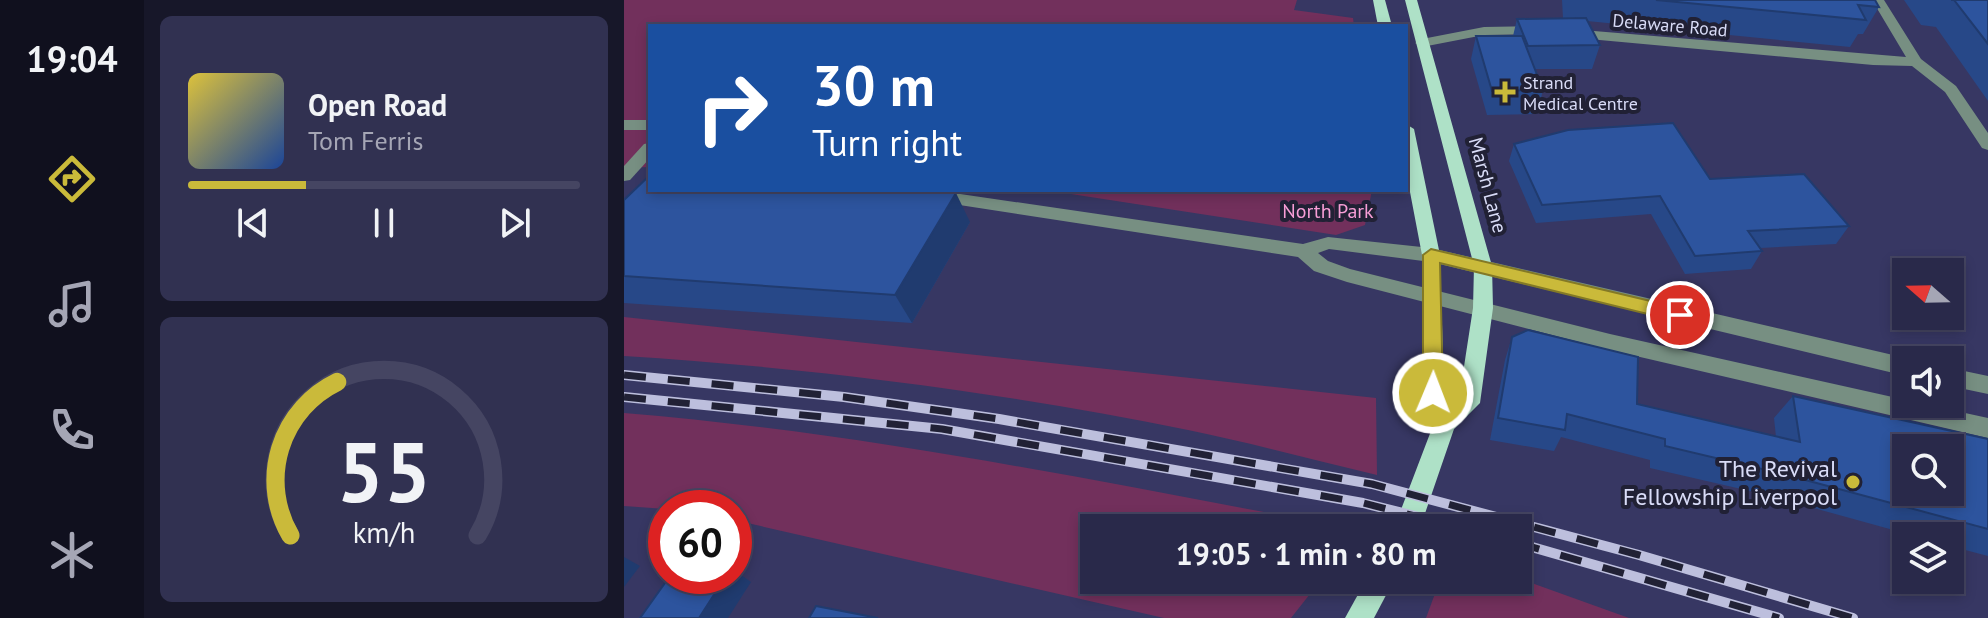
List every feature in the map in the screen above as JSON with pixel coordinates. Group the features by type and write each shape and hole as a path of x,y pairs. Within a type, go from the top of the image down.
{"main road":[{"path":"1379,0 1385,24"},
{"name":"Marsh Lane","path":"1411,0 1483,266 1483,308 1469,403 1445,423 1412,514"},
{"path":"1408,139 1431,255 1433,393 1445,423"},
{"path":"1359,618 1373,594"}],"street":[{"path":"1878,0 1916,62 1951,89 1988,145"},
{"name":"Delaware Road","path":"1422,43 1484,31 1534,30 1873,61 1916,62"},
{"path":"624,125 648,125"},
{"path":"628,183 648,151"},
{"path":"916,195 995,203 1303,251 1328,243 1431,255 1892,364"},
{"path":"1303,251 1321,266 1624,346 1988,428"},
{"path":"1964,380 1988,385"}],"green space":[{"path":"624,0 1297,0 1294,10 1353,18 1354,24 648,24 648,167 624,168"},
{"name":"North Park","path":"1058,192 1372,192 1365,225 1336,235"},
{"path":"624,317 1376,398 1377,475 1212,435 1048,404 907,383 766,367 624,356"},
{"path":"624,413 806,433 1078,477 1274,514 1080,514 1080,594 1310,594 1291,618 1164,618 752,524 752,490 648,490 648,508 624,506"},
{"path":"1532,583 1629,618 1426,618 1435,594 1532,594"}],"building":[{"path":"1656,0 1875,0 1879,7 1858,5 1866,20"},
{"path":"1954,0 1988,0 1988,44"},
{"path":"1586,18 1600,45 1528,46 1517,19"},
{"path":"1476,36 1522,36 1543,90 1492,91"},
{"path":"1673,123 1710,179 1804,174 1849,226 1748,231 1762,251 1695,256 1660,196 1542,205 1514,144 1568,130"},
{"path":"648,177 648,192 956,193 895,295 624,276 624,200"},
{"path":"1528,330 1638,357 1637,404 1800,442 1793,396 1988,439 1988,529 1902,506 1964,506 1964,434 1892,434 1892,503 1665,446 1665,439 1567,414 1565,430 1498,418 1512,337"},
{"path":"657,594 714,594 699,618 640,618"},
{"path":"816,606 878,618 809,618"}],"railway":[{"path":"624,375 844,397 999,419 1372,484 1639,555 1853,618"},
{"path":"624,397 942,429 1363,503 1407,514"},
{"path":"1532,547 1779,618"}],"place":[{"name":"Strand Medical Centre","path":"1505,92"},
{"name":"The Revival Fellowship Liverpool","path":"1853,482"}],"route":[{"path":"1433,393 1431,255 1680,315"}]}
